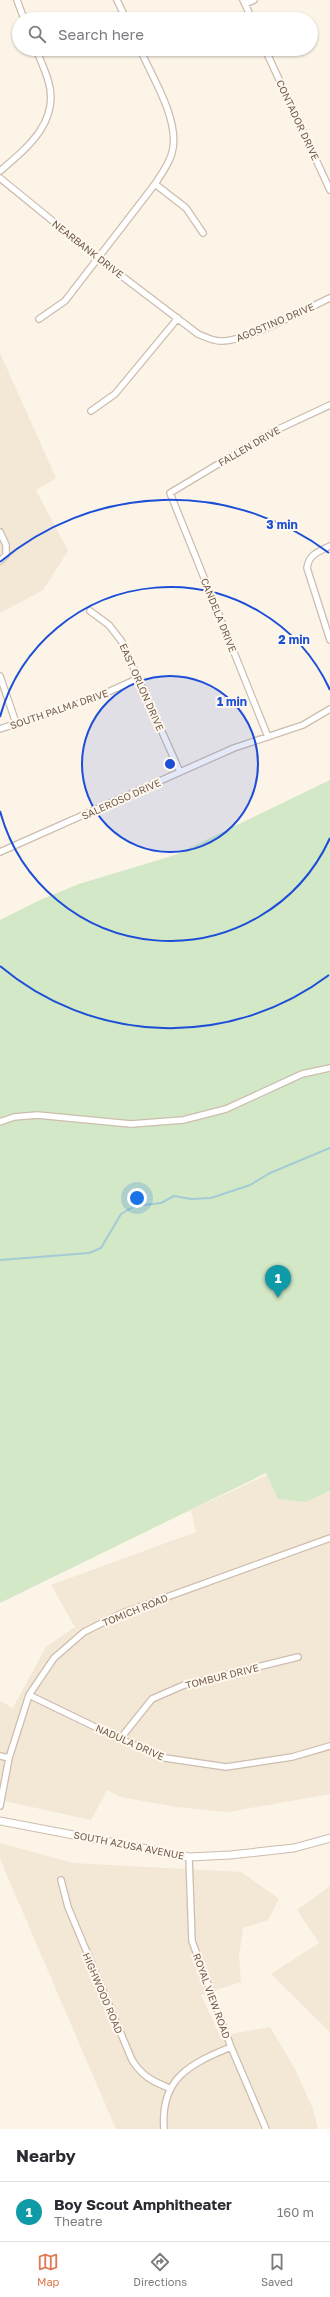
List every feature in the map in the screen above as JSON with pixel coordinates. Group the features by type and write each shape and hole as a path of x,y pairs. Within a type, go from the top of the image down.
{"street":[{"path":"16,0 21,12"},
{"path":"117,0 123,12"},
{"path":"249,12 244,2 254,0"},
{"path":"0,171 31,145 46,122 51,94 49,81 39,56"},
{"path":"39,319 65,301 166,168 173,149 173,134 170,115 143,56"},
{"name":"CONTADOR DRIVE","path":"269,56 330,190"},
{"name":"NEARBANK DRIVE","path":"0,178 98,258 178,318"},
{"path":"155,184 186,208 203,233"},
{"name":"AGOSTINO DRIVE","path":"178,318 198,334 221,341 232,341 330,298"},
{"path":"91,411 115,394 178,318"},
{"name":"FALLEN DRIVE","path":"170,493 270,433 330,405"},
{"name":"CANDELA DRIVE","path":"170,493 268,737"},
{"path":"0,532 6,545 6,556 0,561"},
{"path":"330,546 314,554 308,561 307,568 330,640"},
{"name":"EAST ORLON DRIVE","path":"90,611 109,625 122,642 180,772"},
{"path":"0,676 16,723"},
{"name":"SOUTH PALMA DRIVE","path":"0,729 95,698 139,678"},
{"name":"SALEROSO DRIVE","path":"0,852 234,748 302,725 330,709"},
{"path":"0,1122 14,1117 37,1115 131,1124 183,1120 240,1104 302,1074 330,1068"},
{"name":"TOMICH ROAD","path":"0,1806 9,1758 29,1695 54,1658 84,1632 120,1614 330,1538"},
{"name":"TOMBUR DRIVE","path":"120,1739 152,1700 184,1685 298,1657"},
{"name":"NADULA DRIVE","path":"29,1695 120,1739 165,1758 226,1767 292,1757 330,1746"},
{"path":"0,1756 9,1758"},
{"name":"SOUTH AZUSA AVENUE","path":"0,1821 189,1857 230,1855 294,1848 330,1838"},
{"name":"ROYAL VIEW ROAD","path":"189,1857 192,1941 231,2047 266,2129"},
{"name":"HIGHWOOD ROAD","path":"61,1880 68,1907 132,2060 142,2074 152,2082 169,2088"},
{"path":"164,2129 163,2112 169,2088 186,2068 203,2058 231,2047"}],"shaded area":[{"path":"0,353 56,478 36,490 68,551 43,590 0,613"},
{"path":"267,1475 278,1499 306,1502 330,1492 330,1794 228,1812 176,1807 121,1797 107,1790 91,1820 0,1800 0,1701 13,1708 46,1647 75,1627 51,1585 196,1532 191,1510"},
{"path":"0,1843 73,1863 241,1872 279,1899 268,1920 243,1928 239,1957 241,1982 201,1995 220,2036 270,2027 295,2069 313,2109 318,2129 116,2129 0,1859"},
{"path":"330,1886 330,2032 271,1974 319,1943 297,1910"}],"green space":[{"path":"330,780 330,1491 306,1502 278,1499 266,1473 0,1603 0,920 40,900 79,884 175,855"}],"waterway":[{"path":"0,1260 89,1253 101,1248 121,1214 135,1206 161,1203 174,1196 191,1199 211,1198 250,1185 270,1173 330,1148"}],"place":[{"name":"Boy Scout Amphitheater","path":"278,1298"}]}
